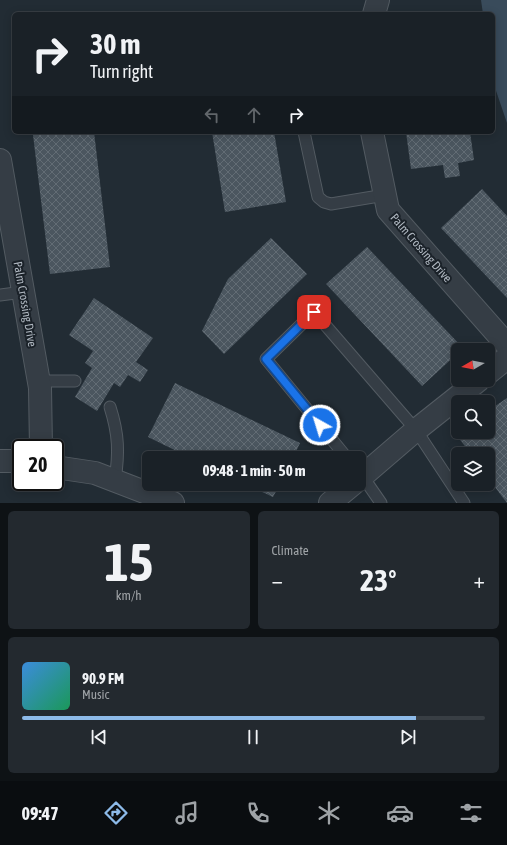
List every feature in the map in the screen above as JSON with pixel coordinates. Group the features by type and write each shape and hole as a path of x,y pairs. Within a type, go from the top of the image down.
{"street":[{"path":"375,12 378,0"},
{"name":"Palm Crossing Drive","path":"372,134 388,210 507,346"},
{"name":"Palm Crossing Drive","path":"0,160 39,381 41,439"},
{"path":"495,367 507,358"},
{"path":"366,471 470,387"},
{"path":"0,461 12,461"},
{"path":"64,468 95,473 170,502"},
{"path":"330,503 343,491"}],"lane":[{"path":"304,134 318,197 324,202 331,204 385,195"},
{"path":"0,295 23,292"},
{"path":"341,451 266,359 314,312 416,430 464,503"},
{"path":"39,381 75,381"},
{"path":"110,407 117,427 119,440 116,481"},
{"path":"366,487 381,503"}],"water":[{"path":"481,0 507,0 507,123 495,88 495,12 483,12"}],"building":[{"path":"94,134 110,267 50,274 33,135"},
{"path":"212,134 274,134 286,202 225,212"},
{"path":"406,134 470,134 474,160 458,163 460,176 445,178 443,165 411,169"},
{"path":"482,189 507,216 507,298 441,228"},
{"path":"271,238 307,274 224,354 202,331 228,279"},
{"path":"367,247 458,343 451,343 451,359 422,386 326,284"},
{"path":"94,298 153,338 136,362 148,370 140,382 128,375 120,387 114,383 97,411 75,397 92,368 85,363 93,351 69,335"},
{"path":"175,383 300,443 296,451 177,451 148,437"},
{"path":"507,398 507,503 495,487 495,447 466,447 459,439 495,439 495,406"},
{"path":"260,491 276,491 273,497"}],"route":[{"path":"314,312 266,359 320,425"}]}
